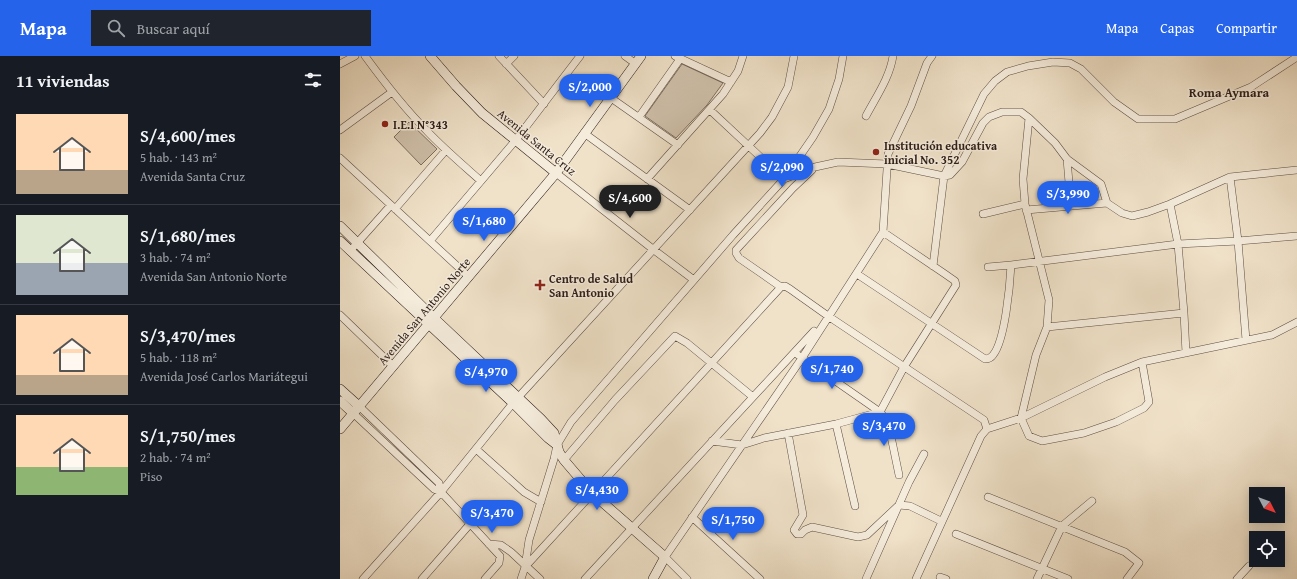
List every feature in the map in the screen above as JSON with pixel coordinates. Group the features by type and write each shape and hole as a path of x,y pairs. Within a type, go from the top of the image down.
{"street":[{"path":"340,64 355,56"},
{"path":"364,56 392,92 426,130 446,150 481,180"},
{"name":"Avenida Santa Cruz","path":"430,56 461,92 482,113 515,141 694,280"},
{"path":"499,56 544,104"},
{"path":"506,64 514,56"},
{"path":"430,241 515,141 580,56"},
{"path":"625,56 639,60"},
{"path":"647,179 724,94 738,71 743,56"},
{"path":"363,579 441,492 516,400 749,147 772,118 788,87 794,56"},
{"path":"521,579 526,566 529,540 557,445 571,422 784,179 829,109 839,79 843,56"},
{"path":"866,116 885,81 893,56"},
{"path":"653,579 665,557 802,358 883,232 888,154 911,106 927,63 932,56"},
{"path":"933,266 944,176 984,94 995,81 1007,72 1053,62 1070,63 1081,69 1114,102 1138,119 1175,119 1250,87 1297,57"},
{"path":"639,117 678,58 731,82"},
{"name":"Avenida San Antonio Norte","path":"340,429 556,173 639,60"},
{"path":"340,130 392,92"},
{"path":"611,98 678,145"},
{"path":"710,110 784,179"},
{"path":"784,179 815,167 838,162 887,164 944,176 950,175 962,162 983,123 989,117 1002,112 1021,112 1029,118 1055,143 1067,159 1100,184 1107,203 1122,213 1132,216 1170,204 1230,177 1297,170"},
{"path":"1029,118 1023,178 1026,207 1038,261 1049,300 1047,327 1036,354 1021,418 1029,436 1042,441 1084,433 1116,422 1144,408 1149,402 1142,362"},
{"path":"584,133 690,210"},
{"path":"350,251 446,150"},
{"path":"340,158 469,277"},
{"path":"1067,159 1071,206"},
{"path":"815,167 736,250 739,258 781,287 785,286 790,289 984,420 987,429"},
{"path":"1230,177 1238,241 1246,340"},
{"path":"983,214 1026,207 1071,206 1107,203"},
{"path":"1170,204 1178,244 1186,353"},
{"path":"340,226 431,321"},
{"path":"712,441 742,445 764,438 836,424 880,412 904,367 956,285 954,281 883,232"},
{"path":"988,266 1012,265 1178,244 1297,236"},
{"path":"340,241 431,321 516,400 548,438 557,445 564,460 594,494 665,557 687,579"},
{"path":"857,274 985,359 994,355 1001,338 1010,291 1012,265"},
{"path":"526,566 594,494 781,287"},
{"path":"1047,327 1184,313"},
{"path":"340,315 393,366"},
{"path":"585,579 828,316"},
{"path":"916,579 941,521 982,436 987,429 1021,418 1104,377 1142,362 1272,335 1297,322"},
{"path":"564,460 615,400 675,336 712,363 753,398"},
{"path":"795,353 880,412 888,422 899,475"},
{"path":"340,389 357,410 434,490 441,492 500,556 499,563 485,579"},
{"path":"340,401 357,410"},
{"path":"836,424 855,506"},
{"path":"788,433 803,515 794,530 796,534 801,534 805,530 812,527 858,538 867,535 899,505 910,506 941,521"},
{"path":"476,449 524,492 541,502"},
{"path":"866,579 899,505 924,454"},
{"path":"988,497 1125,552 1139,563 1127,579"},
{"path":"1037,579 1062,526 1092,501"},
{"path":"692,517 760,579"},
{"path":"422,579 470,524"},
{"path":"956,534 1068,579"},
{"path":"489,544 501,545 511,552 540,579"},
{"path":"1237,579 1248,566"}],"shaded area":[{"path":"682,64 723,83 707,105 676,138 645,116"},
{"path":"409,122 437,149 421,165 394,137"}],"place":[{"name":"I.E.I N°343","path":"385,124"},
{"name":"Institución educativa inicial No. 352","path":"876,152"},
{"name":"Centro de Salud San Antonio","path":"540,285"}],"district":[{"name":"Roma Aymara","path":"1229,92"}]}
